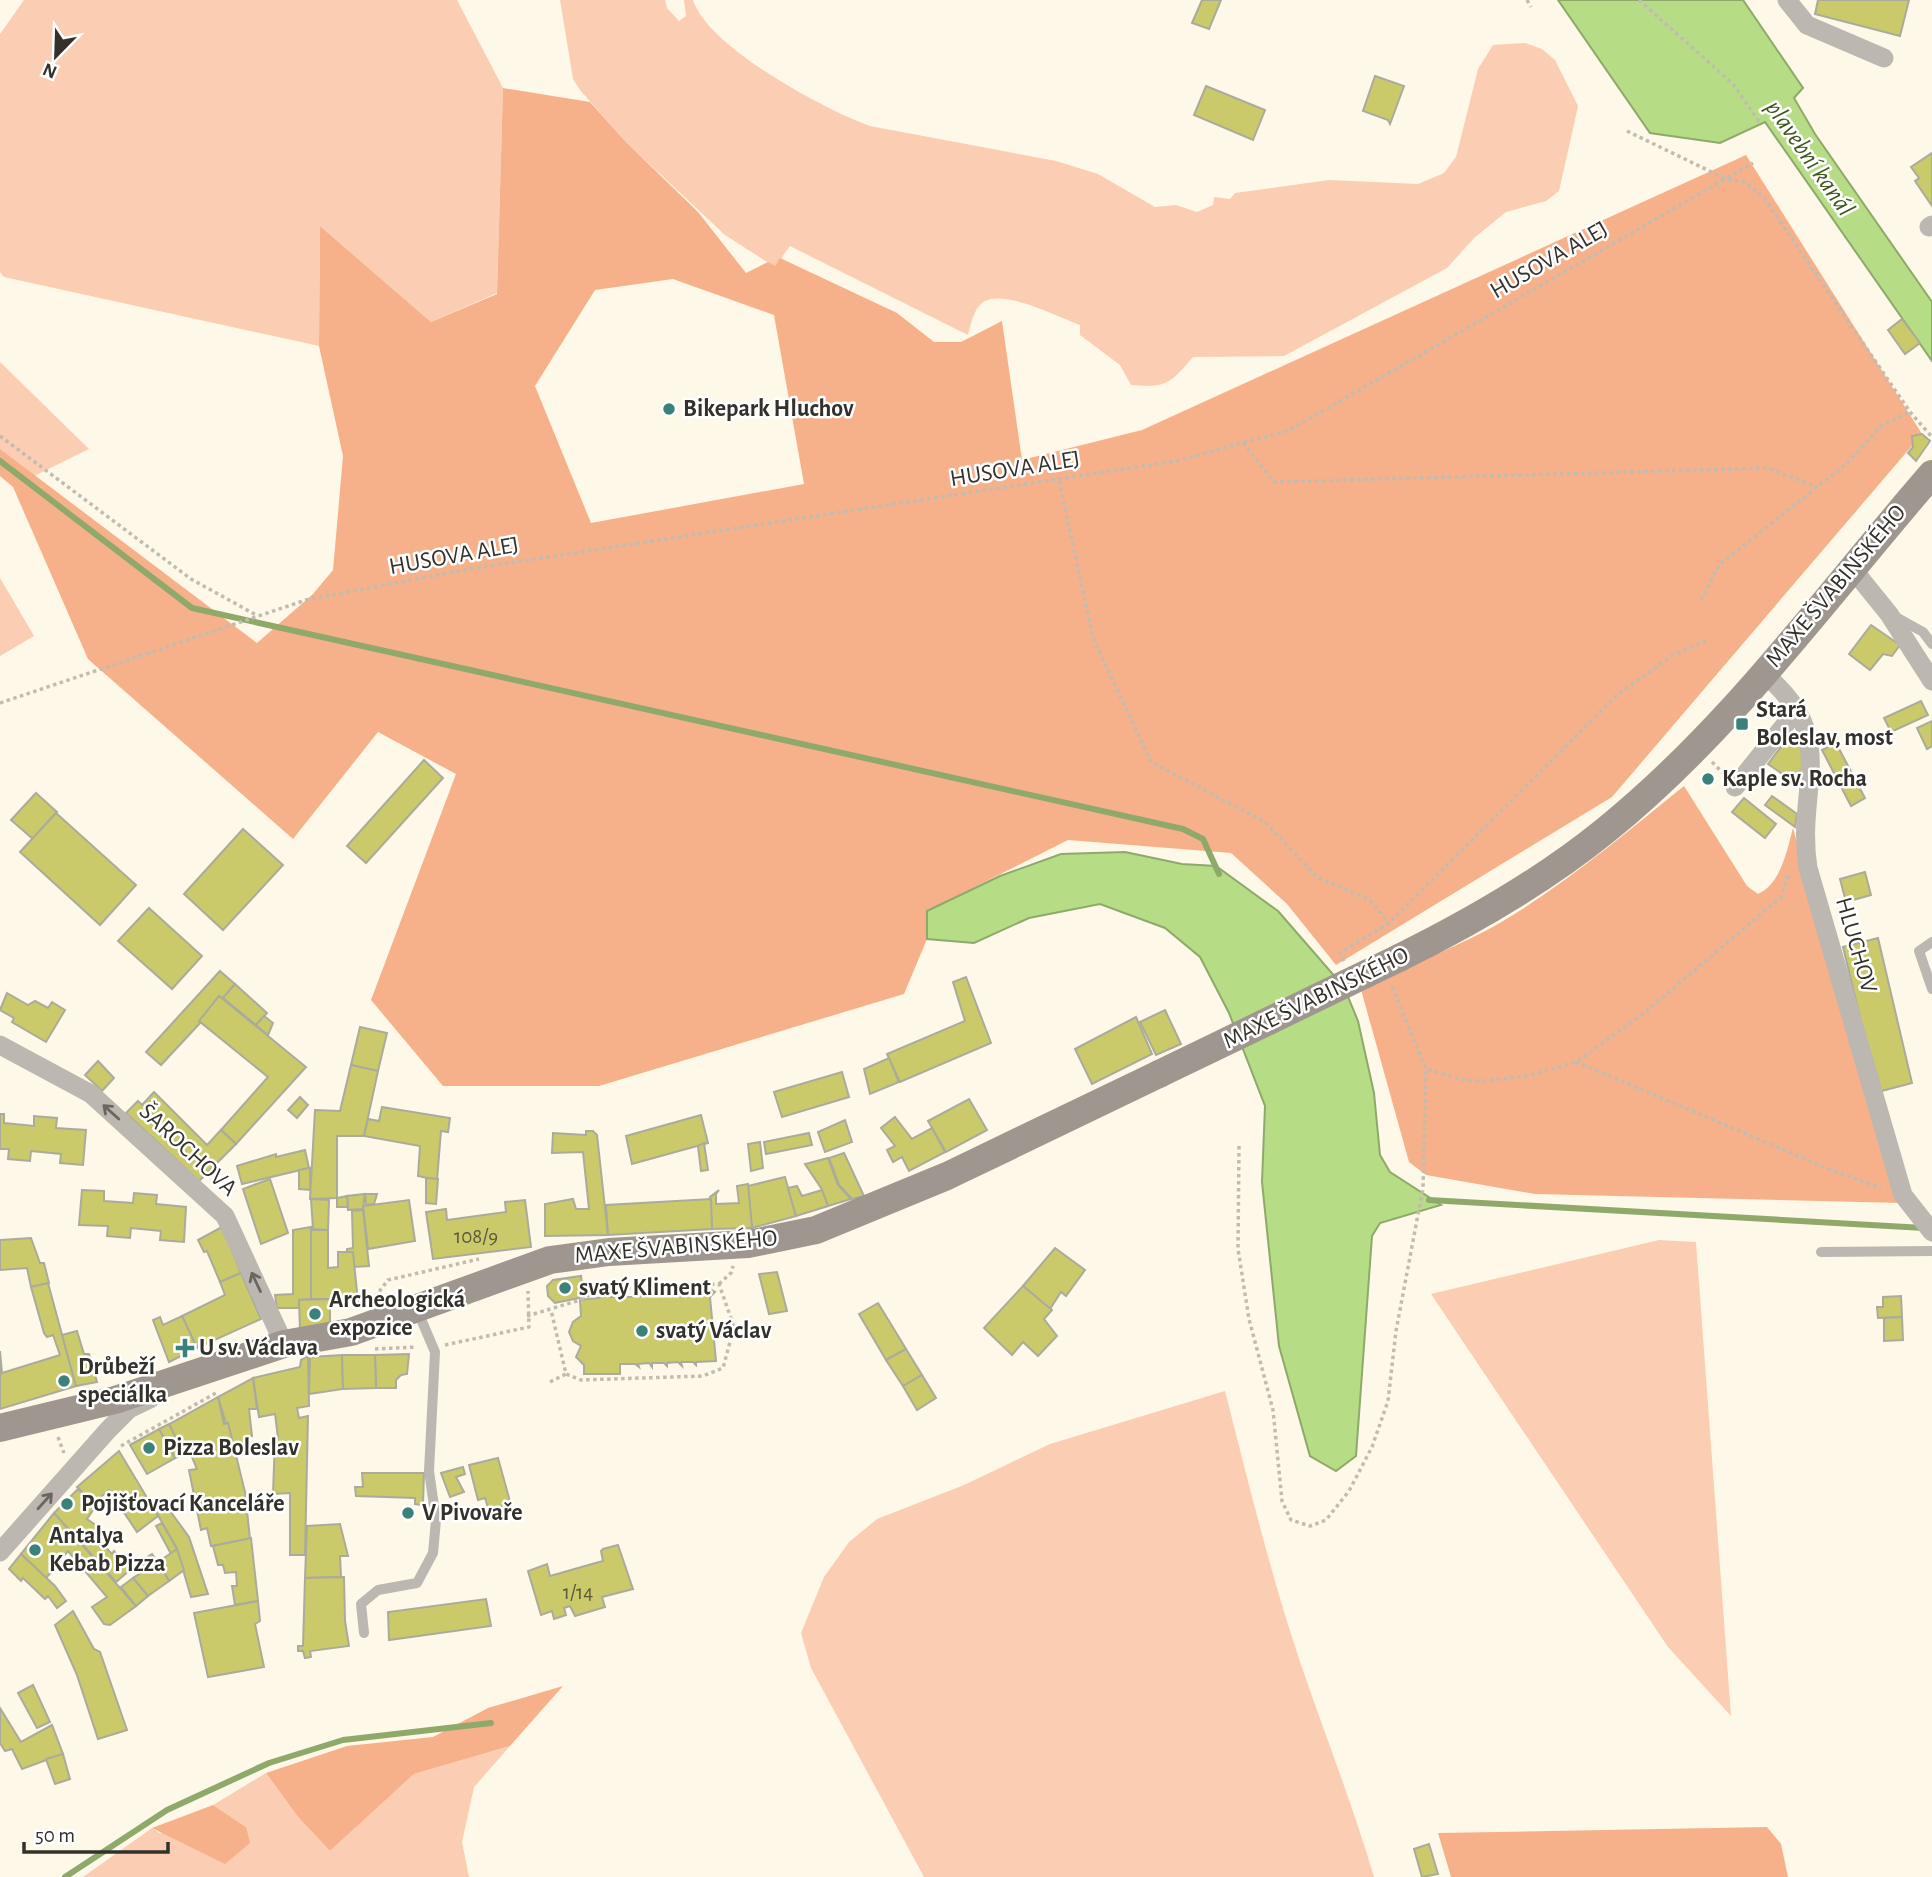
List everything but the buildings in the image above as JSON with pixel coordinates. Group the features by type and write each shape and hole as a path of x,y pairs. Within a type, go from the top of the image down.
{"main road":[{"name":"MAXE ŠVABINSKÉHO","path":"284,1344 351,1332 550,1260 609,1252 748,1244 816,1230 947,1176 1159,1074 1395,972 1538,881 1606,830 1693,751 1932,474"},
{"path":"0,1428 116,1401 197,1375 227,1361 284,1344"}],"street":[{"path":"1787,0 1807,25 1884,58"},
{"path":"1851,567 1889,614 1932,681"},
{"name":"HLUCHOV","path":"1763,673 1783,688 1810,734 1812,763 1804,827 1808,867 1903,1195 1932,1232"},
{"path":"1735,788 1796,711"},
{"name":"ŠAROCHOVA","path":"0,1045 91,1094 225,1216 284,1344"},
{"path":"0,1552 130,1409 197,1375"}],"lane":[{"path":"1889,614 1923,632 1932,644"},
{"path":"1932,942 1919,951 1932,989"},
{"path":"1821,1252 1932,1251"},
{"path":"365,1633 361,1604 379,1590 417,1583 433,1553 436,1520 429,1471 435,1352 416,1308"}],"path":[{"path":"1527,0 1531,7"},
{"path":"1639,0 1733,84 1760,123"},
{"path":"1627,131 1726,179 1745,182 1764,198 1910,412 1932,437"},
{"name":"HUSOVA ALEJ","path":"0,703 306,600 469,569 1176,461 1290,429 1753,163"},
{"path":"1700,600 1719,565 1846,464 1881,426 1910,412"},
{"path":"0,436 191,579 258,616"},
{"path":"1243,442 1274,482 1768,468 1816,487"},
{"path":"1058,481 1093,638 1151,762 1265,822 1317,877 1370,900 1389,923"},
{"path":"1340,953 1373,936 1389,923 1617,695 1673,655 1706,641"},
{"path":"1426,1069 1463,1080 1486,1080 1531,1075 1576,1062 1686,979 1781,897 1793,862"},
{"path":"1239,1146 1238,1249 1250,1319 1273,1410 1282,1501 1291,1520 1310,1526 1326,1520 1349,1491 1372,1447 1388,1401 1414,1228 1423,1188 1426,1069 1395,972"},
{"path":"1576,1062 1834,1171 1903,1195"},
{"path":"373,1299 388,1280 488,1257"},
{"path":"527,1316 551,1310 602,1289 719,1284 731,1273 736,1258"},
{"path":"368,1350 433,1346 529,1327 528,1283"},
{"path":"550,1382 566,1374 582,1380 703,1376 723,1368 734,1327 719,1284"},
{"path":"551,1310 566,1374"},
{"path":"713,1328 756,1327"},
{"path":"115,1449 221,1390"},
{"path":"55,1429 64,1453 78,1466"}],"shaded area":[{"path":"24,0 457,0 503,88 497,293 431,322 320,226 319,346 4,277 0,272 0,34"},
{"path":"560,0 665,0 667,8 679,21 686,16 684,0 693,0 703,18 743,56 797,91 850,118 870,126 1056,161 1098,174 1155,207 1176,205 1197,212 1213,205 1214,197 1230,199 1235,193 1329,180 1418,184 1444,173 1456,157 1478,69 1493,45 1525,43 1542,49 1555,60 1578,106 1559,191 1546,201 1506,212 1474,238 1447,268 1284,356 1193,357 1167,382 1152,386 1131,385 1120,365 1080,335 1080,325 1032,306 1006,299 985,301 976,311 968,335 790,246 775,267 725,235 626,142 580,90 573,79"},
{"path":"503,88 590,102 626,142 698,212 746,273 768,262 775,266 780,258 897,313 934,342 961,342 1002,321 1022,460 1142,430 1746,155 1922,434 1612,797 1336,965 1287,904 1231,853 1068,840 927,911 927,939 904,994 599,1086 443,1086 371,1000 456,774 378,732 293,839 88,659 13,487 0,476 0,449 257,643 313,594 333,570 343,456 319,346 320,226 431,322 497,294","holes":["673,279 774,315 804,484 591,523 535,386 595,290"]},
{"path":"0,362 89,449 26,480 0,461"},
{"path":"0,578 34,636 0,656"},
{"path":"1684,786 1747,886 1758,894 1778,875 1793,828 1888,1173 1902,1203 1535,1194 1426,1175 1409,1162 1360,986 1463,942 1502,922 1584,866"},
{"path":"1659,1240 1696,1242 1731,1716 1668,1647 1431,1294"},
{"path":"1225,1391 1288,1626 1374,1877 924,1877 811,1668 801,1633 824,1577 849,1542 877,1519 964,1485 1050,1444"},
{"path":"563,1686 510,1746 414,1774 330,1851 298,1817 266,1773 347,1746 433,1737 488,1708"},
{"path":"510,1746 474,1787 462,1842 469,1877 83,1877 152,1828 159,1833 246,1827 213,1805 266,1773 298,1817 330,1851 414,1774"},
{"path":"213,1805 246,1827 250,1843 225,1864 152,1828"},
{"path":"1767,1827 1781,1844 1788,1877 1451,1877 1438,1833"}],"water":[{"name":"plavební kanál","path":"1558,0 1743,0 1803,88 1794,98 1815,134 1932,302 1932,361 1765,122 1720,143 1650,133"},
{"path":"1125,852 1182,864 1216,866 1278,911 1344,987 1358,1021 1374,1093 1380,1155 1390,1172 1441,1205 1380,1223 1372,1236 1356,1456 1336,1471 1310,1456 1279,1346 1262,1182 1265,1106 1229,1013 1200,957 1165,928 1100,904 1029,918 974,943 927,939 927,911 1000,876 1061,854"}],"waterway":[{"path":"0,461 192,608 1183,829 1203,839 1219,874"},
{"path":"1429,1200 1924,1228"},
{"path":"65,1877 167,1810 269,1763 343,1740 491,1723"}],"place":[{"name":"Bikepark Hluchov","path":"669,409"},
{"name":"Stará Boleslav, most","path":"1742,724"},
{"name":"Kaple sv. Rocha","path":"1708,779"},
{"name":"svatý Kliment","path":"565,1288"},
{"name":"Archeologická expozice","path":"315,1314"},
{"name":"svatý Václav","path":"642,1331"},
{"name":"U sv. Václava","path":"185,1348"},
{"name":"Drůbeží speciálka","path":"64,1381"},
{"name":"Pizza Boleslav","path":"149,1448"},
{"name":"Pojišťovací Kanceláře","path":"67,1504"},
{"name":"V Pivovaře","path":"408,1513"},
{"name":"Antalya Kebab Pizza","path":"35,1550"}]}
